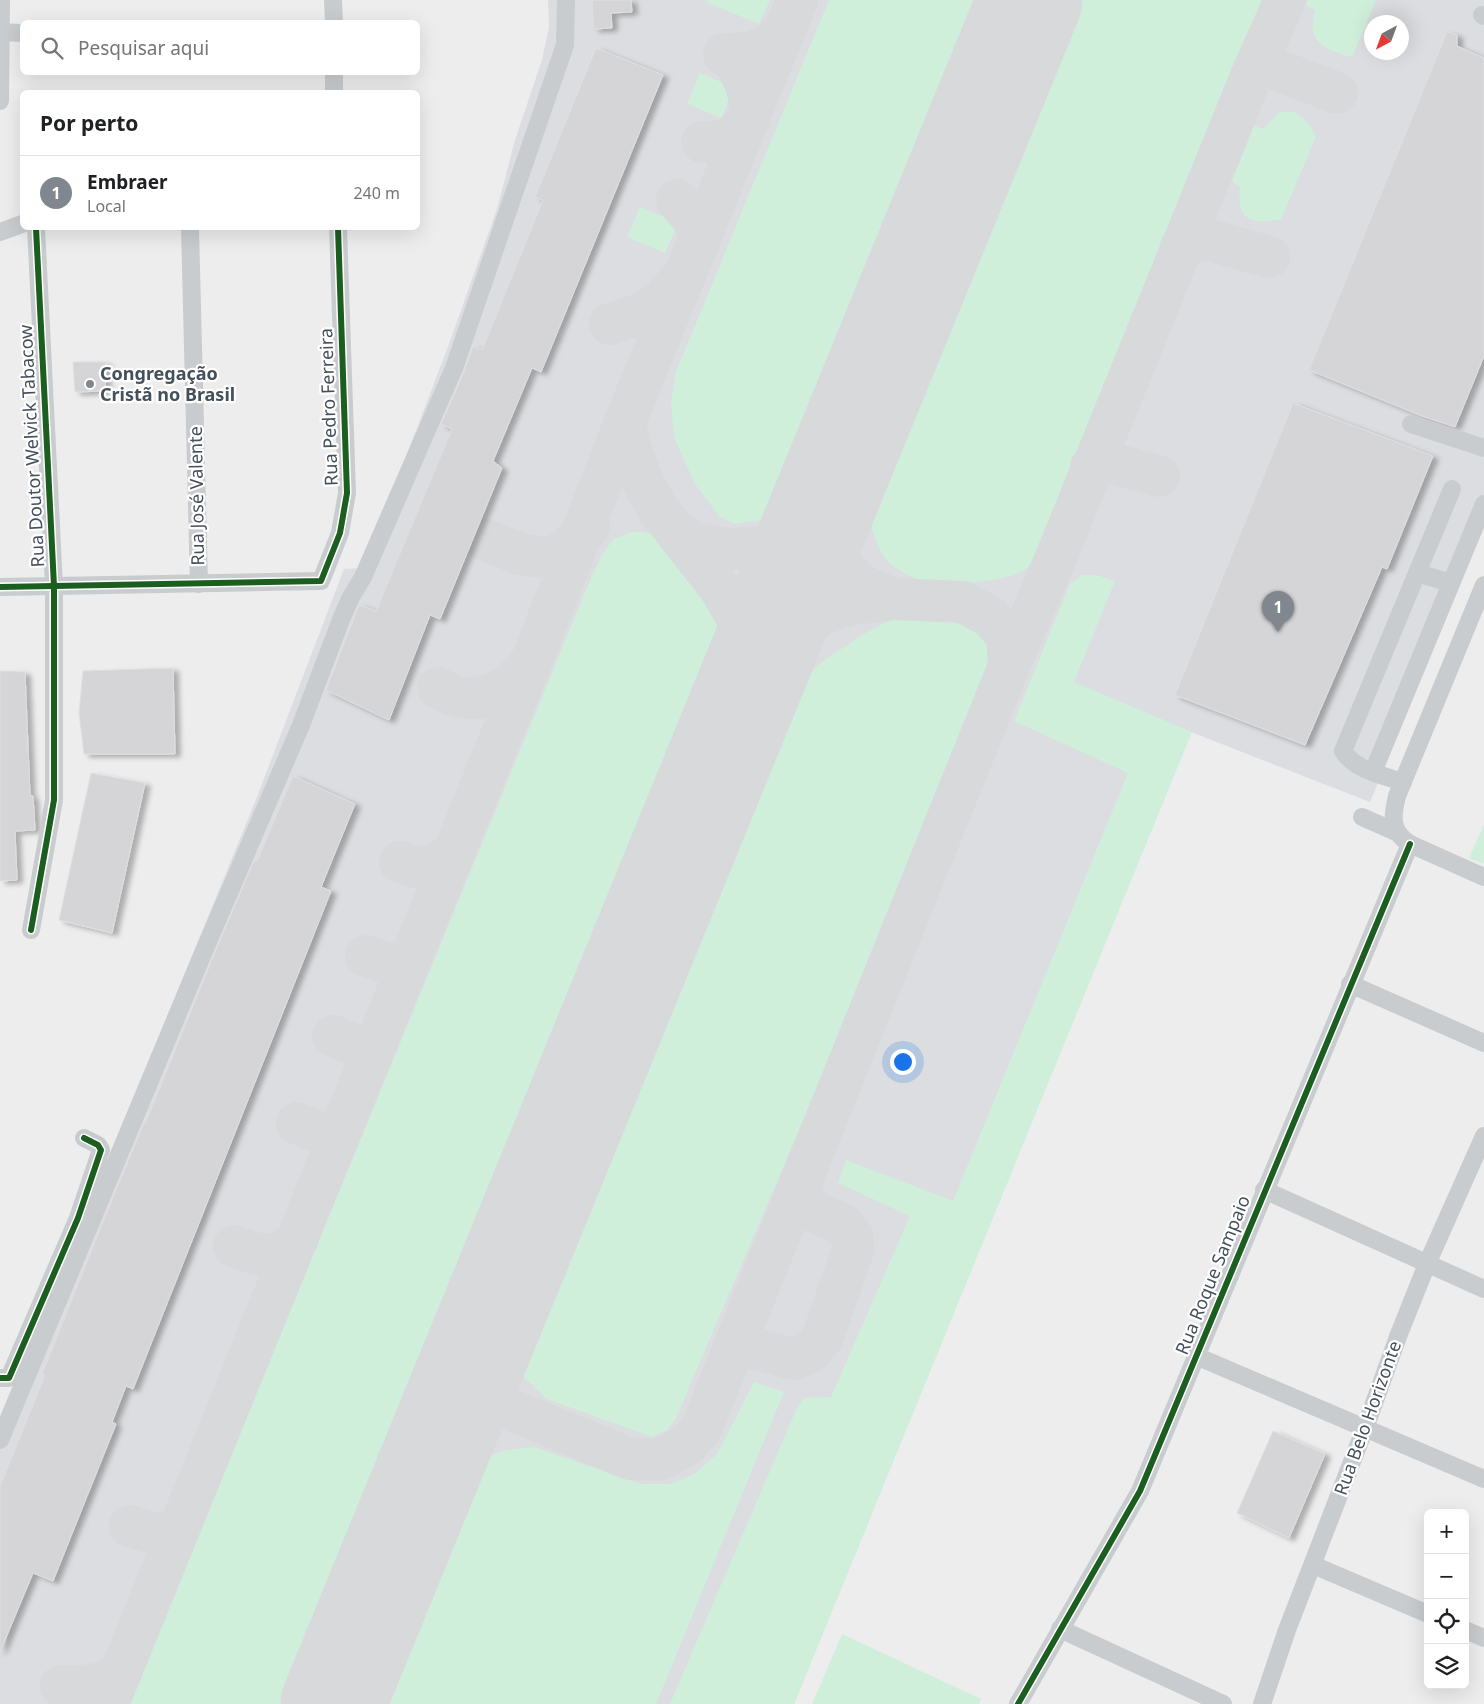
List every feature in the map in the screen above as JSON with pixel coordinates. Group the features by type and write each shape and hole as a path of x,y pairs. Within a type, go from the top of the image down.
{"street":[{"path":"0,101 1,0"},
{"path":"333,0 334,20"},
{"path":"0,1440 197,967 301,725 344,611 363,577 454,368 565,45 566,0"},
{"path":"0,32 20,33"},
{"path":"334,75 334,90"},
{"path":"0,232 20,225"},
{"name":"Rua Doutor Welvick Tabacow","path":"31,930 54,800 54,586 36,230"},
{"name":"Rua José Valente","path":"190,230 199,584"},
{"name":"Rua Pedro Ferreira","path":"199,584 321,581 340,533 347,493 338,230"},
{"path":"1411,424 1484,448"},
{"path":"1403,782 1372,772 1348,760 1343,751 1452,489"},
{"path":"1372,772 1484,504"},
{"path":"1417,573 1451,583"},
{"path":"0,587 199,584"},
{"path":"1484,585 1403,782 1392,814 1396,832 1401,839 1484,877"},
{"path":"1362,817 1396,832"},
{"name":"Rua Roque Sampaio","path":"1018,1704 1140,1491 1410,844"},
{"path":"1350,984 1484,1043"},
{"name":"Rua Belo Horizonte","path":"1262,1704 1287,1630 1399,1334 1427,1264 1484,1136"},
{"path":"0,1378 9,1378 78,1218 101,1150 98,1146 84,1138"},
{"path":"1264,1190 1484,1288"},
{"path":"1196,1356 1484,1479"},
{"path":"1312,1565 1424,1612"},
{"path":"1060,1629 1223,1704"},
{"path":"1469,1632 1484,1638"}],"shaded area":[{"path":"548,0 1484,0 1484,527 1370,802 1191,732 794,1704 0,1704 0,1424 255,802 344,569 361,568 379,527 449,344 497,209 515,140 542,60 549,27"}],"green space":[{"path":"707,0 770,0 759,24 706,2"},
{"path":"829,0 1000,0 801,487 786,507 762,520 736,524 720,517 695,484 674,437 671,403 676,372"},
{"path":"1074,0 1269,0 1049,537 1042,550 1033,563 1025,570 1002,578 955,583 916,579 893,566 882,554 875,539 866,508"},
{"path":"1308,0 1376,0 1370,15 1364,15 1364,28 1352,57 1328,49 1318,42 1313,31 1315,10 1306,5"},
{"path":"700,73 733,87 722,118 687,104"},
{"path":"1288,111 1302,116 1316,136 1281,220 1262,221 1248,218 1241,207 1239,199 1240,187 1232,181 1254,126 1264,129 1278,113"},
{"path":"640,207 678,223 665,253 627,237"},
{"path":"633,532 656,533 676,546 723,608 730,626 730,651 722,676 303,1704 129,1704 591,578 603,553 614,539"},
{"path":"1082,575 1096,575 1115,581 1074,682 1192,732 794,1704 670,1704 797,1408 804,1398 831,1397 910,1216 838,1183 846,1160 953,1201 1128,773 1014,721 1070,584"},
{"path":"930,609 960,613 979,620 992,634 997,644 998,664 676,1418 667,1430 652,1437 547,1399 524,1377 521,1360 782,708 795,686 822,662 862,635 898,616"},
{"path":"1484,824 1484,864 1469,858"},
{"path":"754,1382 784,1392 656,1704 378,1704 480,1458 507,1450 534,1447 641,1484 670,1484 694,1474 717,1454"},
{"path":"842,1634 981,1699 979,1704 812,1704"}],"building":[{"path":"592,0 631,0 632,12 611,13 612,28 594,29"},
{"path":"1447,32 1457,35 1457,46 1484,58 1484,356 1455,427 1422,416 1309,370"},
{"path":"596,48 663,75 541,372 532,368 493,461 502,468 440,619 430,615 389,720 326,690 359,605 376,611 452,429 441,424 464,372 473,346 482,350 543,200 535,197"},
{"name":"Congregação Cristã no Brasil","path":"73,362 106,362 105,391 75,392"},
{"path":"1293,403 1433,456 1387,569 1382,567 1305,745 1175,695"},
{"path":"173,668 175,754 84,754 79,713 83,671"},
{"path":"0,671 25,672 30,796 33,796 35,830 15,831 17,880 0,881"},
{"path":"91,773 145,783 112,933 59,920"},
{"path":"293,776 355,804 321,887 331,891 133,1389 126,1386 112,1422 116,1424 53,1581 33,1573 0,1652 0,1486 45,1375 42,1374 111,1202 254,860 257,861"},
{"path":"1273,1431 1325,1454 1289,1538 1237,1513"}],"taxiway":[{"path":"108,1704 532,660 625,422 797,0"},
{"path":"449,1420 469,1406 492,1402 630,1459 659,1460 687,1445 702,1427 1009,666 1057,555 1252,74 1285,0"},
{"path":"702,142 718,142 733,137 749,120 750,99 744,80 736,64 724,54 749,53 767,46 782,35"},
{"path":"1252,74 1272,68 1337,93"},
{"path":"677,200 695,221 700,240"},
{"path":"1181,247 1203,238 1269,257"},
{"path":"610,324 644,313 662,300 680,280"},
{"path":"625,422 630,448 643,482 658,510 675,530 694,542 726,549 760,548 796,532 820,503 843,457 823,517 828,542 839,565 863,586 893,599 963,602 991,617 1007,637 1009,666"},
{"path":"1091,467 1110,463 1159,476"},
{"path":"486,540 520,554 550,558 567,549 589,527"},
{"path":"675,531 719,587 743,628 749,660 748,689 768,657 793,633 823,614 847,605 893,599"},
{"path":"438,688 452,695 471,698 491,695 508,685 530,663"},
{"path":"400,862 417,867 429,867 441,862 455,851"},
{"path":"366,956 390,964 401,963 412,956"},
{"path":"333,1036 361,1046 378,1041"},
{"path":"297,1123 325,1133 343,1126"},
{"path":"733,1349 760,1350 794,1359 809,1353 822,1339 853,1250 852,1235 844,1225 815,1212 805,1201 800,1183"},
{"path":"234,1246 253,1253 268,1255 275,1254 298,1238"},
{"path":"473,1361 478,1383 492,1402"},
{"path":"130,1526 160,1534 178,1531"},
{"path":"77,1704 61,1686 81,1687 104,1682 122,1670"}],"runway":[{"path":"333,1704 1030,0"}],"cycle path":[{"path":"31,930 54,800 54,586 36,230"},
{"path":"0,587 321,581 340,533 347,493 338,230"},
{"path":"1018,1704 1140,1491 1410,844"},
{"path":"0,1378 9,1378 78,1218 101,1150 98,1145 84,1138"}],"place":[{"name":"Congregação Cristã no Brasil","path":"90,384"},
{"name":"Embraer","path":"1278,632"}]}
